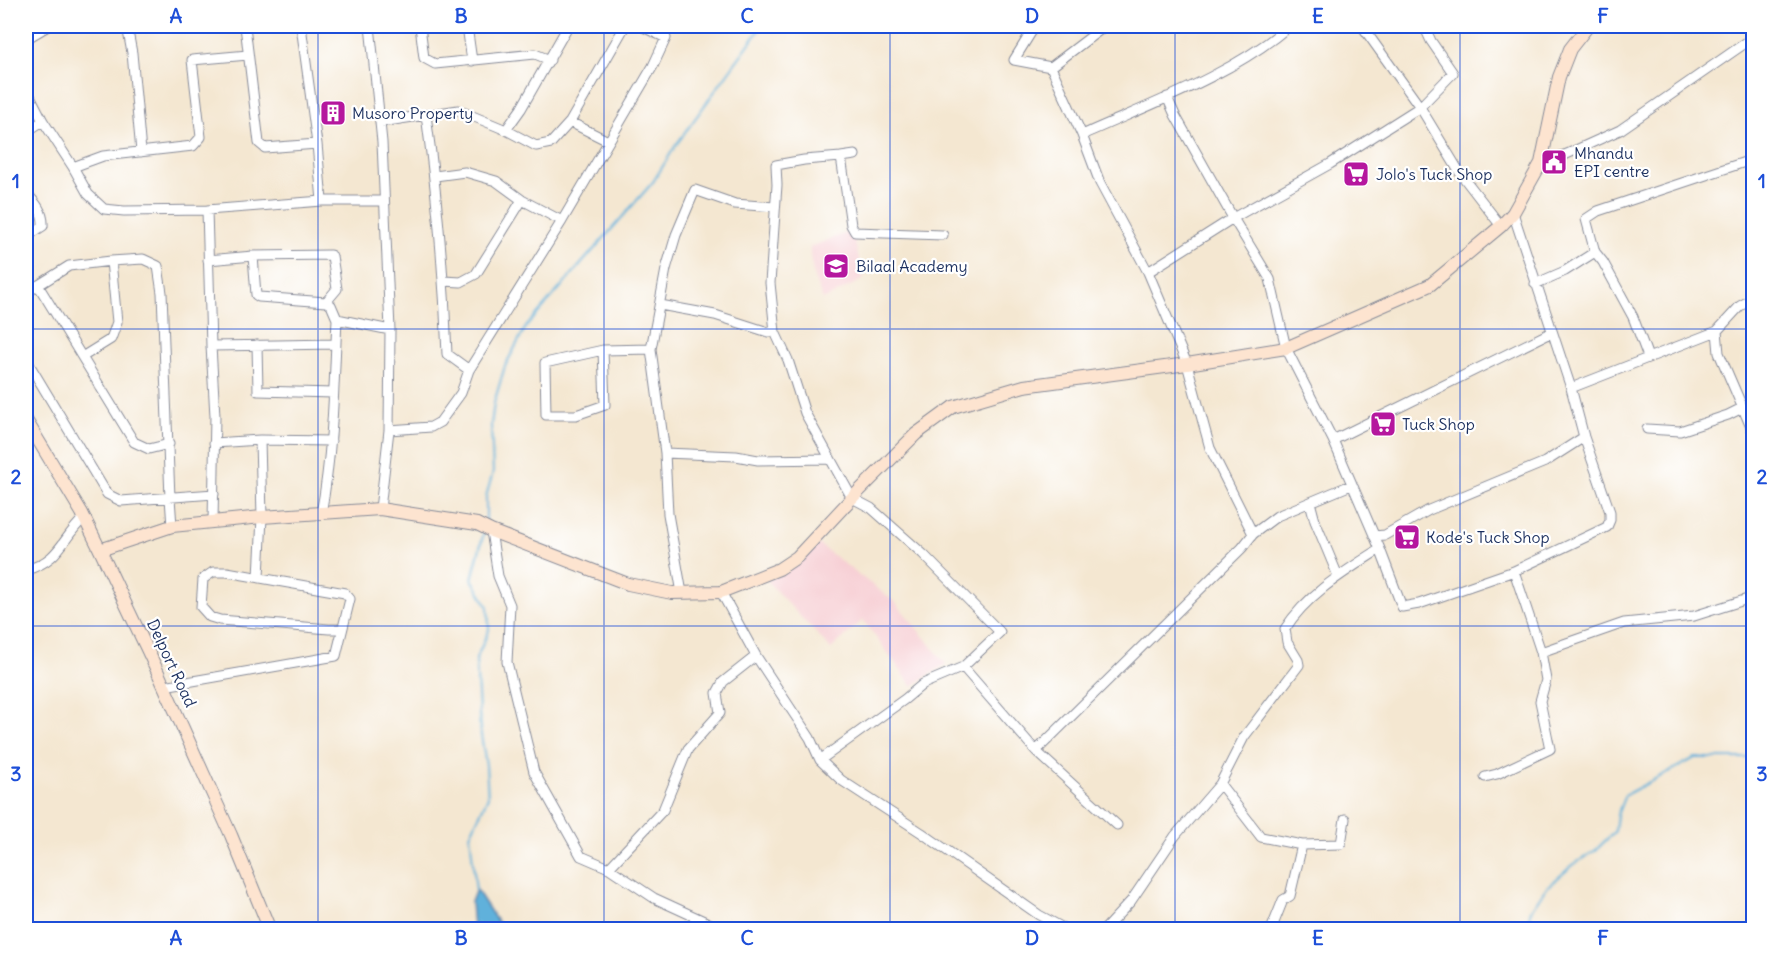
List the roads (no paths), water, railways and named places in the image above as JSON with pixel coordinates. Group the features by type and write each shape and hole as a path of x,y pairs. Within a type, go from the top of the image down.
{"street":[{"path":"26,39 48,26"},
{"path":"127,26 132,53 141,152"},
{"path":"245,26 259,142 265,148 317,144"},
{"path":"301,26 317,144 322,201"},
{"path":"370,26 381,122 390,330 389,430 380,509"},
{"path":"420,26 424,58 435,64 535,54 550,60"},
{"path":"467,26 472,61"},
{"path":"506,130 521,109 568,26"},
{"path":"381,122 458,110 506,130 536,146 551,143 570,122 625,26"},
{"path":"389,430 431,427 440,422 461,393 470,370 562,221 653,66 666,38 641,26"},
{"path":"1035,26 1014,60 1051,67 1105,26"},
{"path":"1082,135 1241,61 1289,26"},
{"path":"1362,26 1420,107 1460,174 1501,226"},
{"path":"1148,272 1233,218 1330,164 1420,107 1453,73 1431,41 1424,26"},
{"path":"100,550 172,526 380,509 477,524 628,584 672,593 721,592 778,569 797,557 916,434 953,407 1024,386 1286,348 1430,285 1501,226 1513,213 1541,163 1559,77 1570,49 1588,26"},
{"path":"1541,163 1620,130 1754,37"},
{"path":"73,167 103,156 193,146 201,137 192,60 248,55"},
{"path":"1051,67 1082,135 1100,183 1148,272 1187,364 1210,448 1253,534"},
{"path":"26,88 43,121 88,194 104,208 124,211 207,210 322,201 384,201"},
{"path":"1167,97 1233,218 1270,279 1286,348 1333,440 1380,549 1401,607 1419,604 1514,571 1607,527 1610,520 1610,512 1584,436 1571,388 1513,213"},
{"path":"426,114 435,176 444,281 447,354 470,370"},
{"path":"26,132 43,121"},
{"path":"570,122 608,141"},
{"path":"820,760 923,684 963,666 1000,632 923,554 871,508 852,498 805,413 788,360 775,332 770,283 776,207 776,165 855,154"},
{"path":"841,157 851,225 855,232 944,235"},
{"path":"1647,357 1633,317 1603,262 1595,252 1586,219 1598,211 1754,159"},
{"path":"435,176 465,172 496,181 522,200 562,221"},
{"path":"682,593 669,514 665,453 651,349 666,268 676,235 695,190 735,204 776,207"},
{"path":"26,193 36,203 44,221 43,226 26,237"},
{"path":"444,281 461,282 476,274 522,200"},
{"path":"207,210 215,416 213,522"},
{"path":"1535,284 1564,271 1595,252"},
{"path":"208,260 253,256 330,255 337,289 326,302"},
{"path":"253,256 256,295 326,302 331,304 337,319 332,441 321,514"},
{"path":"26,293 69,266 143,259 158,266 162,293 172,526"},
{"path":"82,357 111,339 117,322 111,261"},
{"path":"38,285 134,442 149,449 169,444"},
{"path":"1571,388 1717,331 1740,306 1754,298"},
{"path":"660,305 715,315 768,332 775,332"},
{"path":"337,319 390,330"},
{"path":"1717,331 1719,353 1754,434"},
{"path":"1333,440 1552,332"},
{"path":"211,346 336,344"},
{"path":"257,345 258,391 333,393"},
{"path":"603,350 605,405 576,415 546,415 545,363 603,350 651,349"},
{"path":"26,359 106,494 121,501 214,494"},
{"path":"1647,429 1680,431 1742,408"},
{"name":"Delport Road","path":"26,420 84,518 100,550 165,686 270,930"},
{"path":"1374,536 1385,535 1429,510 1545,462 1584,436"},
{"path":"214,443 260,440 332,441"},
{"path":"259,577 262,517 260,440"},
{"path":"665,453 736,456 758,460 830,459"},
{"path":"1036,751 1242,548 1253,534 1277,516 1351,485"},
{"path":"1310,501 1315,521 1338,576"},
{"path":"26,570 52,557 84,518"},
{"path":"491,531 498,576 510,605 507,662 534,772 581,856 609,868 654,898 715,926"},
{"path":"1104,930 1131,901 1175,836 1220,784 1244,737 1299,666 1287,642 1285,629 1294,615 1338,576 1380,549"},
{"path":"1485,777 1497,774 1550,748 1540,701 1546,680 1541,652 1514,571"},
{"path":"165,686 336,656 350,599 345,593 259,577 213,572 203,579 201,607 210,617 220,620 329,629 342,628"},
{"path":"721,592 756,657 810,738 820,760 841,780 922,833 1039,915 1067,930"},
{"path":"1541,652 1624,623 1694,616 1754,597"},
{"path":"609,868 663,810 688,749 720,712 717,693 723,682 756,657"},
{"path":"963,666 1036,751 1117,825"},
{"path":"1220,784 1261,837 1302,845 1341,844 1345,819"},
{"path":"1271,930 1283,900 1290,896 1302,845"}],"water":[{"path":"476,889 502,929 473,929 471,902"}],"waterway":[{"path":"486,523 486,497 493,472 491,425 494,403 505,366 526,327 653,182 676,145 762,26"},
{"path":"476,891 470,835 488,797 480,729 476,659 489,630 488,607 472,579 484,532"},
{"path":"1520,930 1528,922 1531,910 1546,888 1573,865 1596,850 1615,831 1617,815 1625,795 1695,758 1749,758 1754,751"}],"place":[{"name":"Musoro Property","path":"333,113"},
{"name":"Mhandu EPI centre","path":"1554,162"},
{"name":"Jolo's Tuck Shop","path":"1356,174"},
{"name":"Bilaal Academy","path":"836,266"},
{"name":"Tuck Shop","path":"1383,424"},
{"name":"Kode's Tuck Shop","path":"1407,537"}]}
